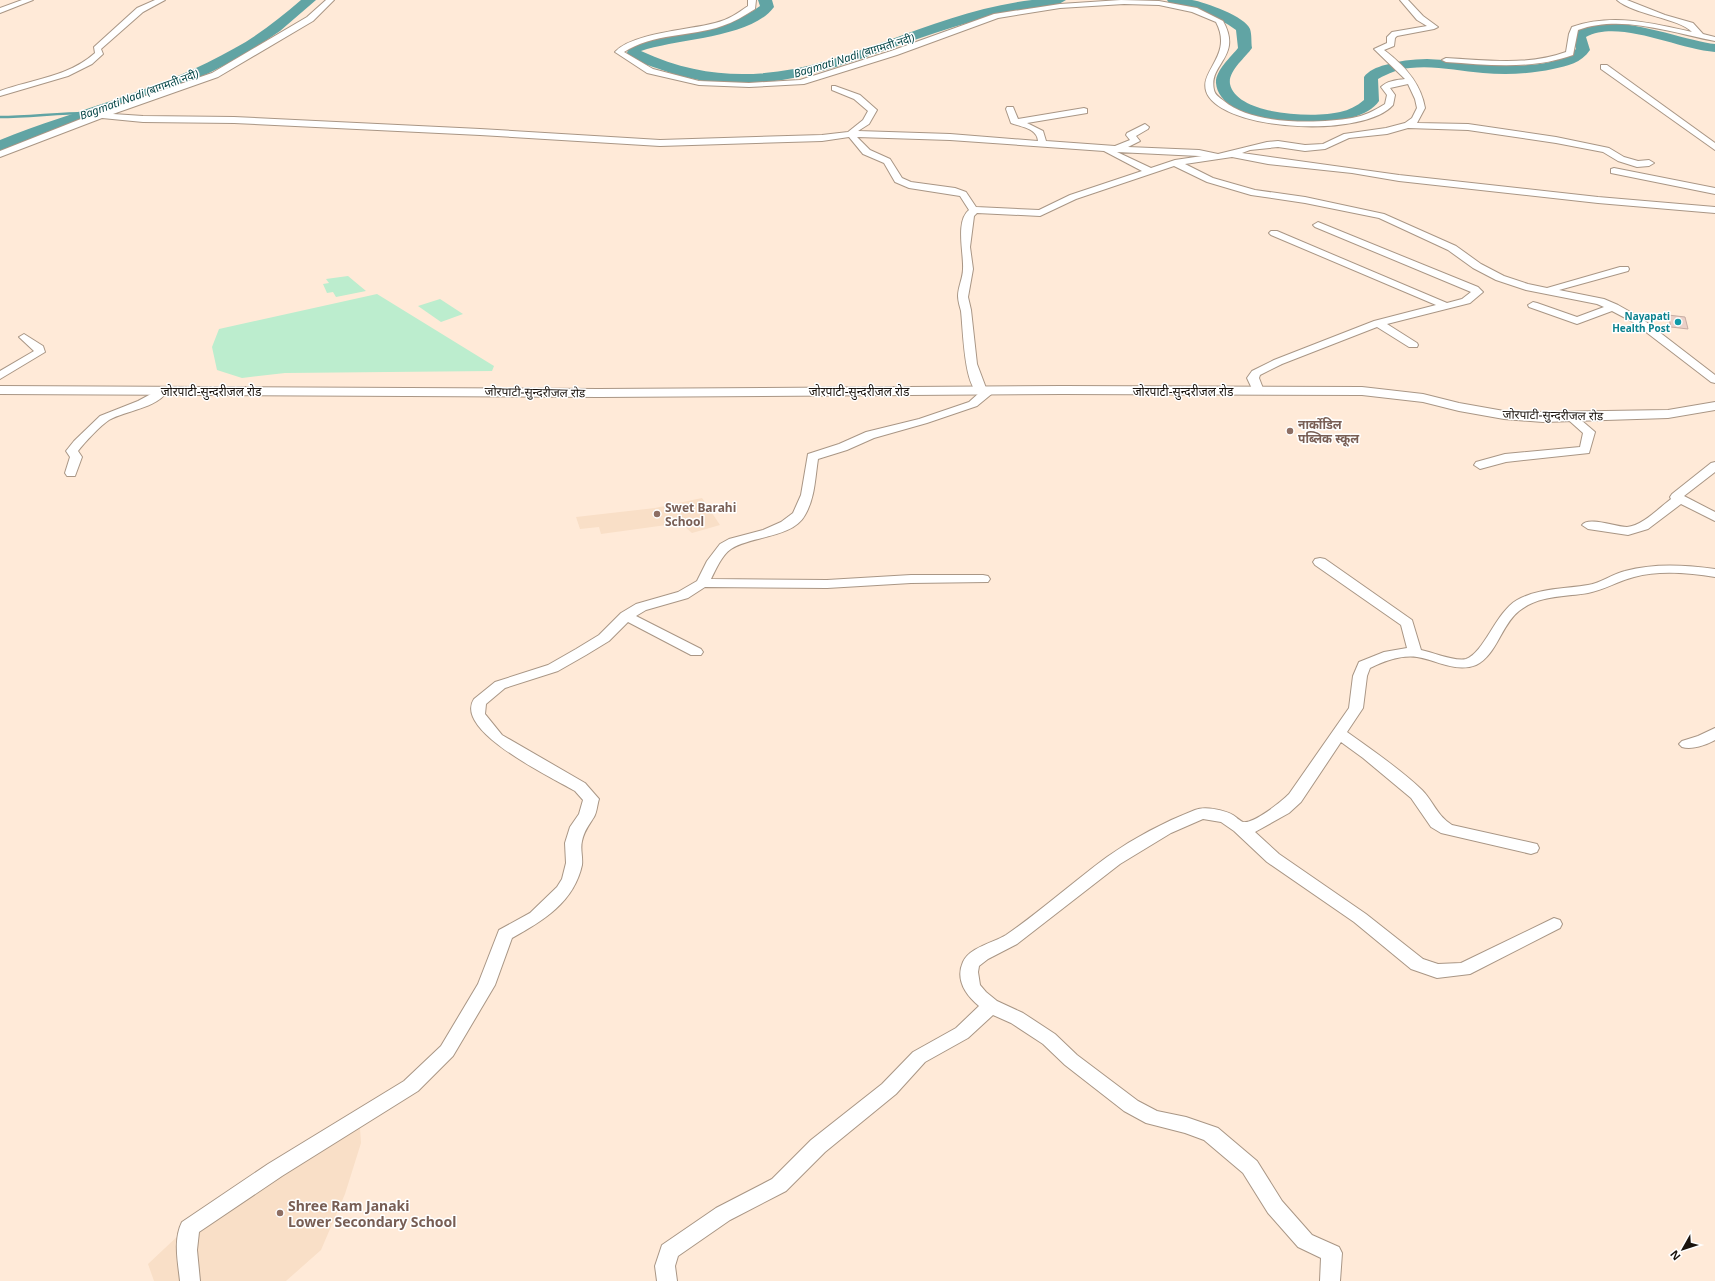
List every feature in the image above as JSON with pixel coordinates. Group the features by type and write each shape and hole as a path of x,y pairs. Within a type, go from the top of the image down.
{"main road":[{"name":"जोरपाटी-सुन्दरीजल रोड","path":"0,390 606,392 986,390 1362,391 1423,398 1460,407 1504,415 1570,416 1668,414 1715,406"}],"street":[{"path":"0,10 29,0"},
{"path":"0,94 40,82 87,64 99,54 97,49 140,10 161,0"},
{"path":"0,154 99,116 215,75 310,19 330,0"},
{"path":"752,0 752,7 734,19 719,25 634,42 619,52 650,71 699,83 749,85 801,82 902,50 997,16 1078,4 1141,2 1159,3 1194,10 1219,21 1225,33 1226,46 1216,63 1210,81 1212,94 1222,104 1243,114 1294,124 1333,124 1360,120 1377,114 1389,105 1390,95 1385,87 1396,82 1411,81"},
{"path":"1404,0 1420,18 1434,27 1395,34 1391,37 1390,44 1378,49 1404,72 1417,91 1421,108 1416,119 1408,125"},
{"path":"1621,0 1662,17 1690,25 1701,37"},
{"path":"1655,28 1666,24 1662,17"},
{"path":"1446,60 1513,62 1547,61 1570,53 1575,29 1592,22 1608,21 1631,23 1715,39"},
{"path":"1604,67 1715,147"},
{"path":"835,88 857,97 873,110 866,122 853,132 852,135"},
{"path":"1010,109 1014,121 1040,131 1043,136 1042,142"},
{"path":"1018,122 1084,111"},
{"path":"99,116 143,120 234,120 464,131 660,143 822,138 852,135 950,137 1042,142 1115,149 1199,153 1218,156"},
{"path":"190,1281 187,1250 189,1228 275,1170 411,1086 447,1051 486,985 505,934 536,917 563,891 570,879 574,863 573,843 578,828 587,815 591,799 580,787 497,738 484,724 478,714 479,702 500,685 553,668 581,652 604,638 626,616 642,607 683,595 702,583 714,561 726,547 740,540 786,525 799,515 807,495 812,457 843,447 870,435 923,421 973,404 986,390 971,364 966,310 963,297 968,269 965,247 967,226 969,215 974,211 998,209 1040,213 1073,197 1148,170 1175,163 1232,154 1248,148 1266,145 1278,144 1305,148 1325,146 1347,136 1387,131 1408,125 1468,128 1556,140 1602,149 1621,159 1637,164 1649,163"},
{"path":"1115,149 1136,140 1130,135 1145,127"},
{"path":"852,135 862,149 873,158 887,161 898,180 908,185 955,191 963,194 974,211"},
{"path":"1103,148 1148,170"},
{"path":"1232,154 1268,161 1352,170 1399,178 1598,200 1715,210"},
{"path":"1175,163 1210,180 1254,193 1305,200 1346,210 1381,216 1452,248 1477,266 1500,278 1526,287 1588,298 1614,307 1637,320 1715,380"},
{"path":"1614,171 1715,191"},
{"path":"1258,391 1253,378 1256,373 1278,362 1378,323 1472,298 1478,292 1474,289 1318,225"},
{"path":"1274,233 1446,306"},
{"path":"1547,291 1624,269"},
{"path":"1533,305 1577,321 1614,307"},
{"path":"1378,323 1413,345"},
{"path":"0,376 40,352 39,348 24,337"},
{"path":"71,473 76,457 72,451 77,442 94,429 96,424 106,417 152,400 162,391"},
{"path":"1480,465 1505,458 1585,450 1589,432 1570,416"},
{"path":"1715,466 1676,497 1715,516"},
{"path":"1588,525 1628,531 1643,526 1680,499"},
{"path":"1320,562 1407,623 1415,653"},
{"path":"1240,827 1252,827 1283,809 1295,798 1356,708 1359,700 1359,673 1364,665 1388,655 1415,653 1458,663 1468,663 1477,659 1503,620 1514,609 1528,600 1560,592 1590,589 1637,572 1687,570 1715,573"},
{"path":"702,583 827,584 911,579 983,580"},
{"path":"626,616 696,652"},
{"path":"1338,733 1368,754 1417,794 1438,823 1447,829 1531,848"},
{"path":"1687,744 1702,740 1715,733"},
{"path":"1330,1281 1332,1253 1322,1250 1305,1241 1275,1207 1250,1167 1211,1134 1186,1125 1153,1118 1131,1106 1071,1060 1049,1039 1017,1018 991,1006 971,987 969,972 971,963 982,954 1011,940 1114,860 1165,829 1202,813 1226,818 1240,827 1273,858 1360,918 1417,964 1427,969 1437,971 1464,969 1554,924"},
{"path":"666,1281 665,1266 669,1251 723,1214 779,1185 818,1146 889,1088 919,1057 962,1033 991,1006"}],"shaded area":[{"name":"Swet Barahi School","path":"702,498 720,525 692,533 681,523 601,534 599,527 580,529 576,517 655,508"},
{"name":"Shree Ram Janaki Lower Secondary School","path":"359,1113 361,1143 345,1194 321,1250 286,1281 154,1281 148,1264 181,1233 248,1192 306,1160 314,1136"}],"green space":[{"path":"348,276 366,291 336,297 333,292 327,293 323,284 329,283 326,279"},
{"path":"377,294 494,366 492,371 285,373 242,378 217,370 212,347 219,329"},
{"path":"440,299 463,314 441,322 418,306"}],"building":[{"name":"Nayapati Health Post","path":"1668,315 1685,317 1688,329 1671,327"}],"waterway":[{"name":"Bagmati Nadi (बागमती नदी)","path":"0,146 202,71 240,52 276,28 309,0"},
{"name":"Bagmati Nadi (बागमती नदी)","path":"765,0 767,7 752,18 737,25 703,34 651,43 634,49 634,53 673,69 714,78 776,78 830,65 961,20 1009,8 1059,0"},
{"name":"Bagmati Nadi (बागमती नदी)","path":"1174,0 1193,4 1210,10 1227,18 1243,29 1245,48 1231,65 1223,79 1223,84 1228,96 1239,105 1255,112 1293,118 1312,119 1340,117 1357,111 1372,101 1371,77 1384,70 1397,66 1426,63 1508,70 1563,63 1571,60 1583,50 1579,35 1590,29 1601,26 1635,29 1686,43 1715,48"},
{"path":"0,117 87,113"}],"place":[{"name":"Nayapati Health Post","path":"1678,322"},
{"name":"नार्कोडिल पब्लिक स्कूल","path":"1290,431"},
{"name":"Swet Barahi School","path":"657,514"},
{"name":"Shree Ram Janaki Lower Secondary School","path":"280,1213"}]}
